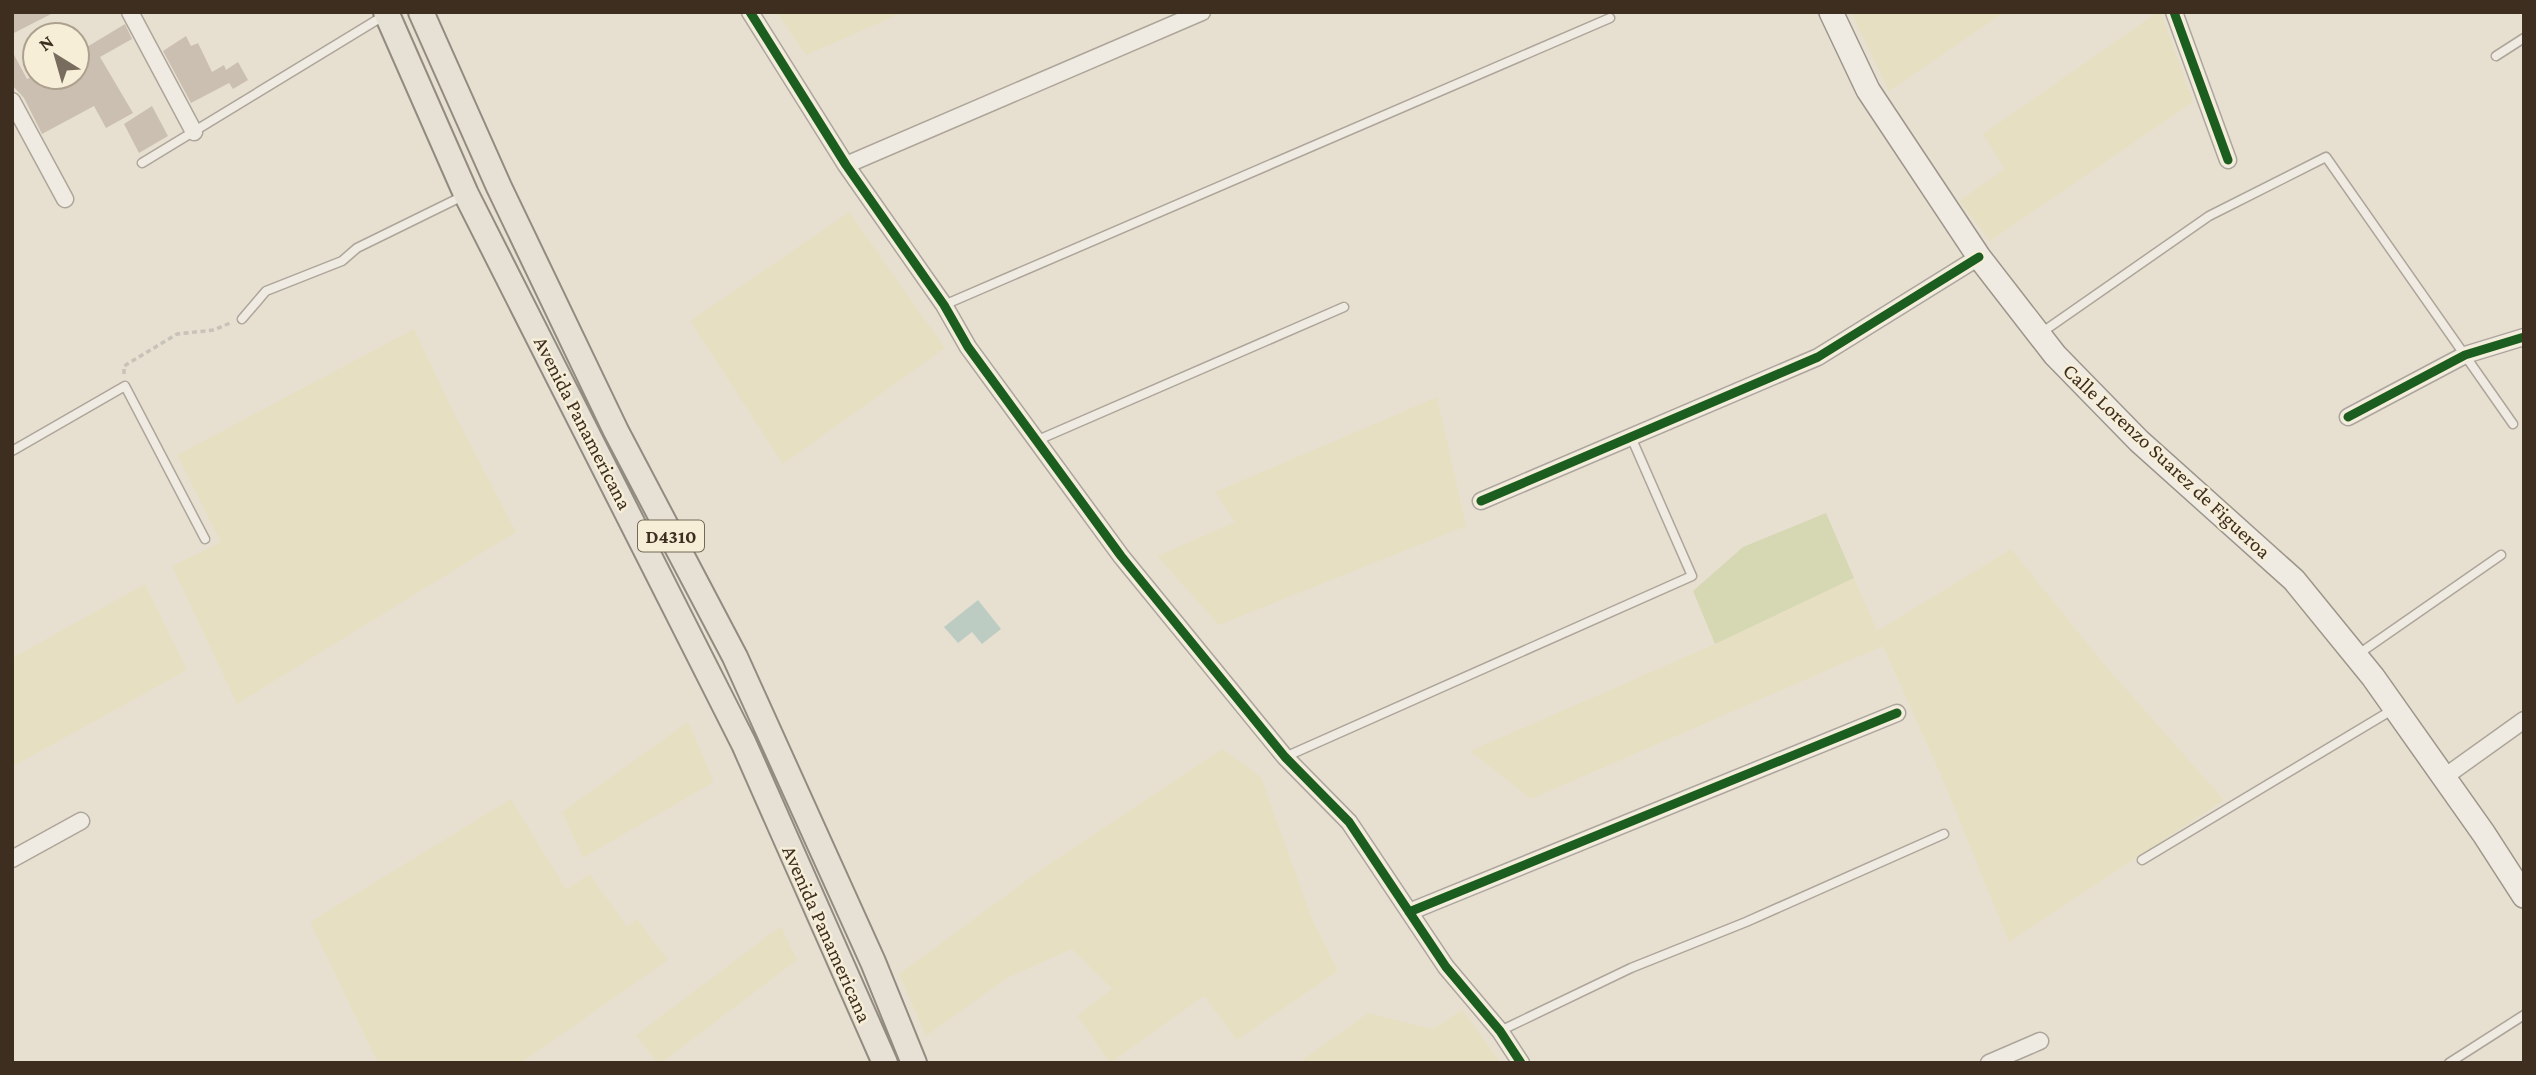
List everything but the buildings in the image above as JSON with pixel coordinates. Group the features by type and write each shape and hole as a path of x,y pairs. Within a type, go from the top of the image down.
{"main road":[{"name":"Avenida Panamericana","path":"421,12 524,240 615,430 735,657 873,962 914,1063"},
{"name":"Calle Lorenzo Suarez de Figueroa","path":"1831,12 1868,90 1979,257 2054,355 2139,441 2294,580 2373,677 2484,834 2524,896"},
{"name":"Avenida Panamericana","path":"388,13 467,194 744,744 884,1063"},
{"path":"498,255 524,240"},
{"path":"592,440 615,430"},
{"path":"650,556 675,543"},
{"path":"844,974 873,962"}],"street":[{"path":"130,12 194,132"},
{"path":"750,12 846,165 944,305 968,347 1121,556 1285,757 1349,822 1446,967 1500,1031 1521,1063"},
{"path":"846,165 1202,12"},
{"path":"2174,12 2228,160"},
{"path":"12,101 65,199"},
{"path":"1481,501 1818,357 1979,257"},
{"path":"2348,417 2465,355 2524,337"},
{"path":"1409,912 1898,713"},
{"path":"2443,778 2524,720"},
{"path":"12,859 81,821"},
{"path":"1989,1063 2040,1041"}],"lane":[{"path":"142,163 388,13"},
{"path":"944,305 1610,18"},
{"path":"2496,56 2524,38"},
{"path":"2038,334 2209,216 2326,157 2513,424"},
{"path":"242,319 266,291 342,261 357,248 467,194"},
{"path":"1038,440 1344,307"},
{"path":"12,450 125,386 205,540"},
{"path":"1285,757 1692,576 1631,437"},
{"path":"2355,657 2501,555"},
{"path":"2142,860 2394,708"},
{"path":"1500,1031 1631,968 1746,922 1944,834"},
{"path":"2449,1063 2524,1015"}],"path":[{"path":"125,386 124,366 177,334 214,330 242,319"}],"shaded area":[{"path":"776,12 904,12 806,55"},
{"path":"1851,12 2005,12 1889,91"},
{"path":"2161,12 2193,102 1990,241 1959,201 2005,169 1983,134"},
{"path":"849,212 945,348 783,464 690,321"},
{"path":"414,329 516,532 237,704 172,566 221,542 177,455"},
{"path":"1437,397 1466,526 1219,625 1157,556 1235,522 1215,492"},
{"path":"2011,549 2104,664 2224,800 2009,942 1943,780 1883,646 1531,799 1470,751 1715,644 1854,578 1877,631"},
{"path":"145,584 187,670 12,767 12,658"},
{"path":"978,600 1001,629 982,644 972,632 958,643 944,627"},
{"path":"688,722 714,782 583,858 562,812"},
{"path":"1222,749 1261,777 1312,919 1338,971 1237,1040 1204,996 1110,1063 1077,1016 1112,989 1072,949 1007,978 926,1036 899,974 1046,866"},
{"path":"511,799 566,889 590,874 627,927 637,919 668,960 521,1063 378,1063 310,922"},
{"path":"781,926 797,960 661,1063 657,1063 636,1035"},
{"path":"1462,1010 1501,1063 1298,1063 1368,1013 1433,1029"}],"green space":[{"path":"1826,513 1854,578 1715,644 1693,591 1743,547"}],"cycle path":[{"path":"750,12 846,165 944,305 968,347 1121,556 1285,757 1349,822 1446,967 1500,1031 1521,1063"},
{"path":"2174,12 2228,160"},
{"path":"1481,501 1818,357 1979,257"},
{"path":"2348,417 2465,355 2524,337"},
{"path":"1409,912 1897,713"}]}
